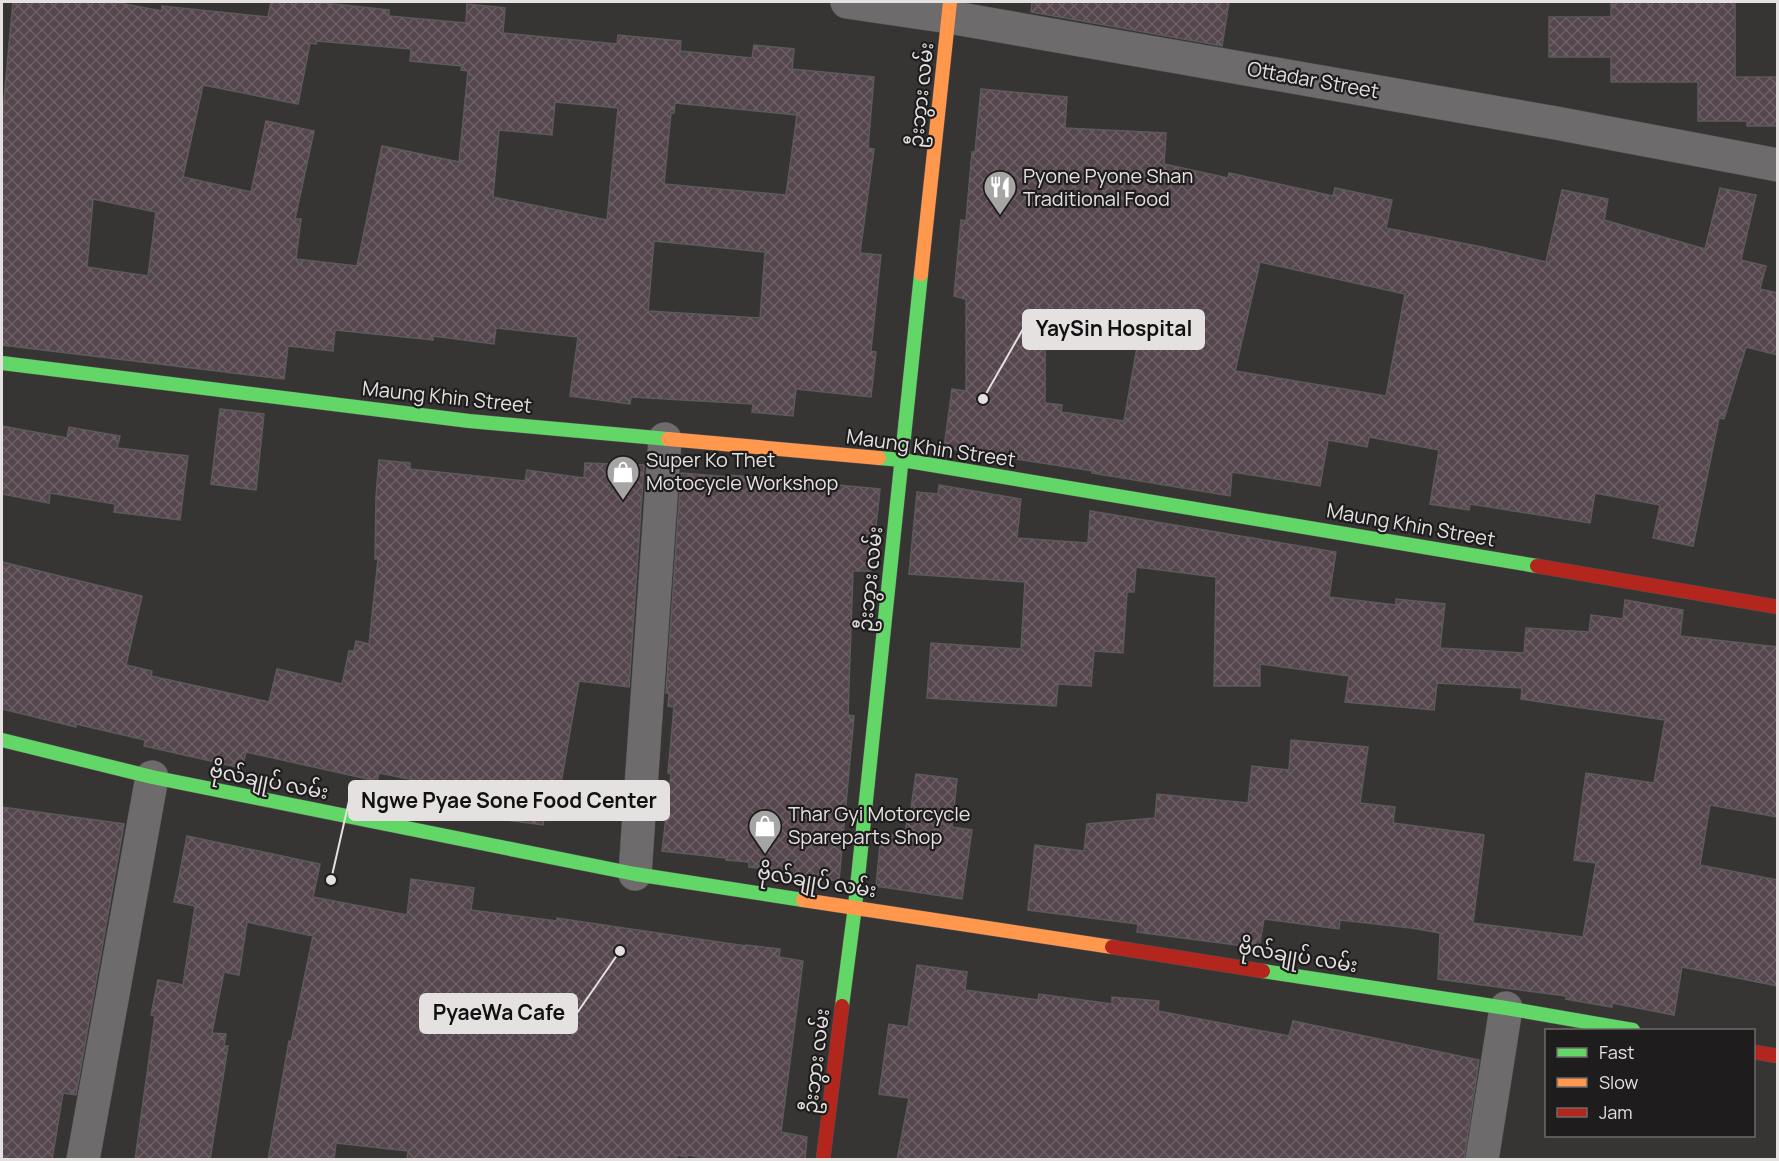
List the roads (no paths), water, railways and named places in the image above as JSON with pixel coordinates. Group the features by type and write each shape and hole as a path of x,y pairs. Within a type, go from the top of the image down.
{"street":[{"name":"Ottadar Street","path":"847,2 949,9 1778,165"},
{"name":"ဦးဘွား လမ်း","path":"823,1160 855,906 949,9"},
{"name":"Maung Khin Street","path":"2,363 469,421 902,460 1778,607"},
{"path":"635,874 665,439"},
{"name":"ဗိုလ်ချုပ် လမ်း","path":"2,740 152,777 635,874 855,906 1627,1029"},
{"path":"83,1160 152,777"},
{"path":"1482,1160 1506,1008"},
{"path":"1755,1052 1778,1056"}],"place":[{"name":"Pyone Pyone Shan Traditional Food","path":"1000,216"},
{"name":"YaySin Hospital","path":"983,399"},
{"name":"Super Ko Thet Motocycle Workshop","path":"623,501"},
{"name":"Thar Gyi Motorcycle Spareparts Shop","path":"765,855"},
{"name":"Ngwe Pyae Sone Food Center","path":"331,880"},
{"name":"PyaeWa Cafe","path":"620,951"}]}
